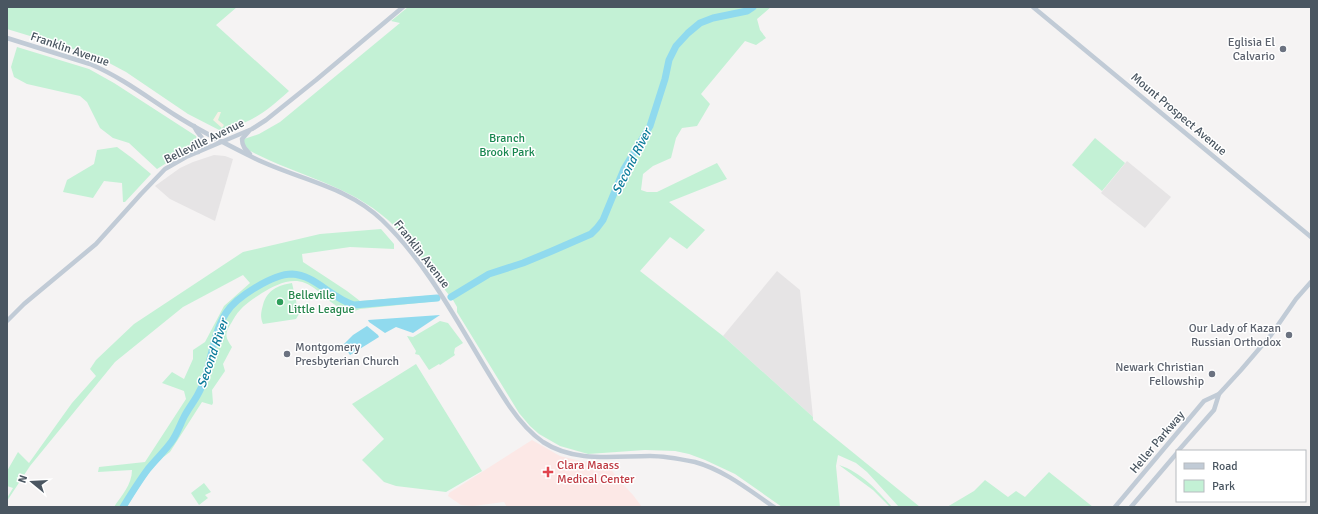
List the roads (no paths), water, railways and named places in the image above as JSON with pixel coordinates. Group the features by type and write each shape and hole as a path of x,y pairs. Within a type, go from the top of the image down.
{"main road":[{"name":"Belleville Avenue","path":"7,321 24,304 96,244 158,176 175,163 252,129 276,114 403,7"},
{"name":"Mount Prospect Avenue","path":"1033,7 1311,237"},
{"name":"Franklin Avenue","path":"7,38 102,69 116,76 194,126 223,142 273,167 340,191 368,209 381,219 415,256 440,292 518,420 542,442 565,452 588,457 662,457 697,463 732,478 774,507"},
{"path":"194,126 197,132 204,139 198,152"},
{"path":"252,129 242,139 244,148 253,157"},
{"name":"Heller Parkway","path":"1115,507 1204,402 1218,394 1258,350 1311,282"},
{"name":"Heller Parkway","path":"1180,450 1214,410 1218,394"},
{"name":"Heller Parkway","path":"1130,507 1176,454"}],"water":[{"path":"440,315 413,333 396,327 385,333 368,320"},
{"path":"367,326 379,337 350,355 343,345 353,335"}],"waterway":[{"name":"Second River","path":"451,297 489,274 523,263 591,234 603,220 624,169 650,126 665,79 669,60 676,46 700,23 713,18 747,11 753,7"},
{"name":"Second River","path":"123,507 148,469 174,438 202,386 221,323 231,307 246,294 265,282 284,275 292,274 308,278 346,302 354,305 437,298"}],"place":[{"name":"Eglisia El Calvario","path":"1283,49"},
{"name":"Belleville Little League","path":"280,302"},
{"name":"Our Lady of Kazan Russian Orthodox","path":"1289,335"},
{"name":"Montgomery Presbyterian Church","path":"287,354"},
{"name":"Newark Christian Fellowship","path":"1212,374"},
{"name":"Clara Maass Medical Center","path":"548,472"}],"park label":[{"name":"Branch Brook Park","path":"507,145"}]}
